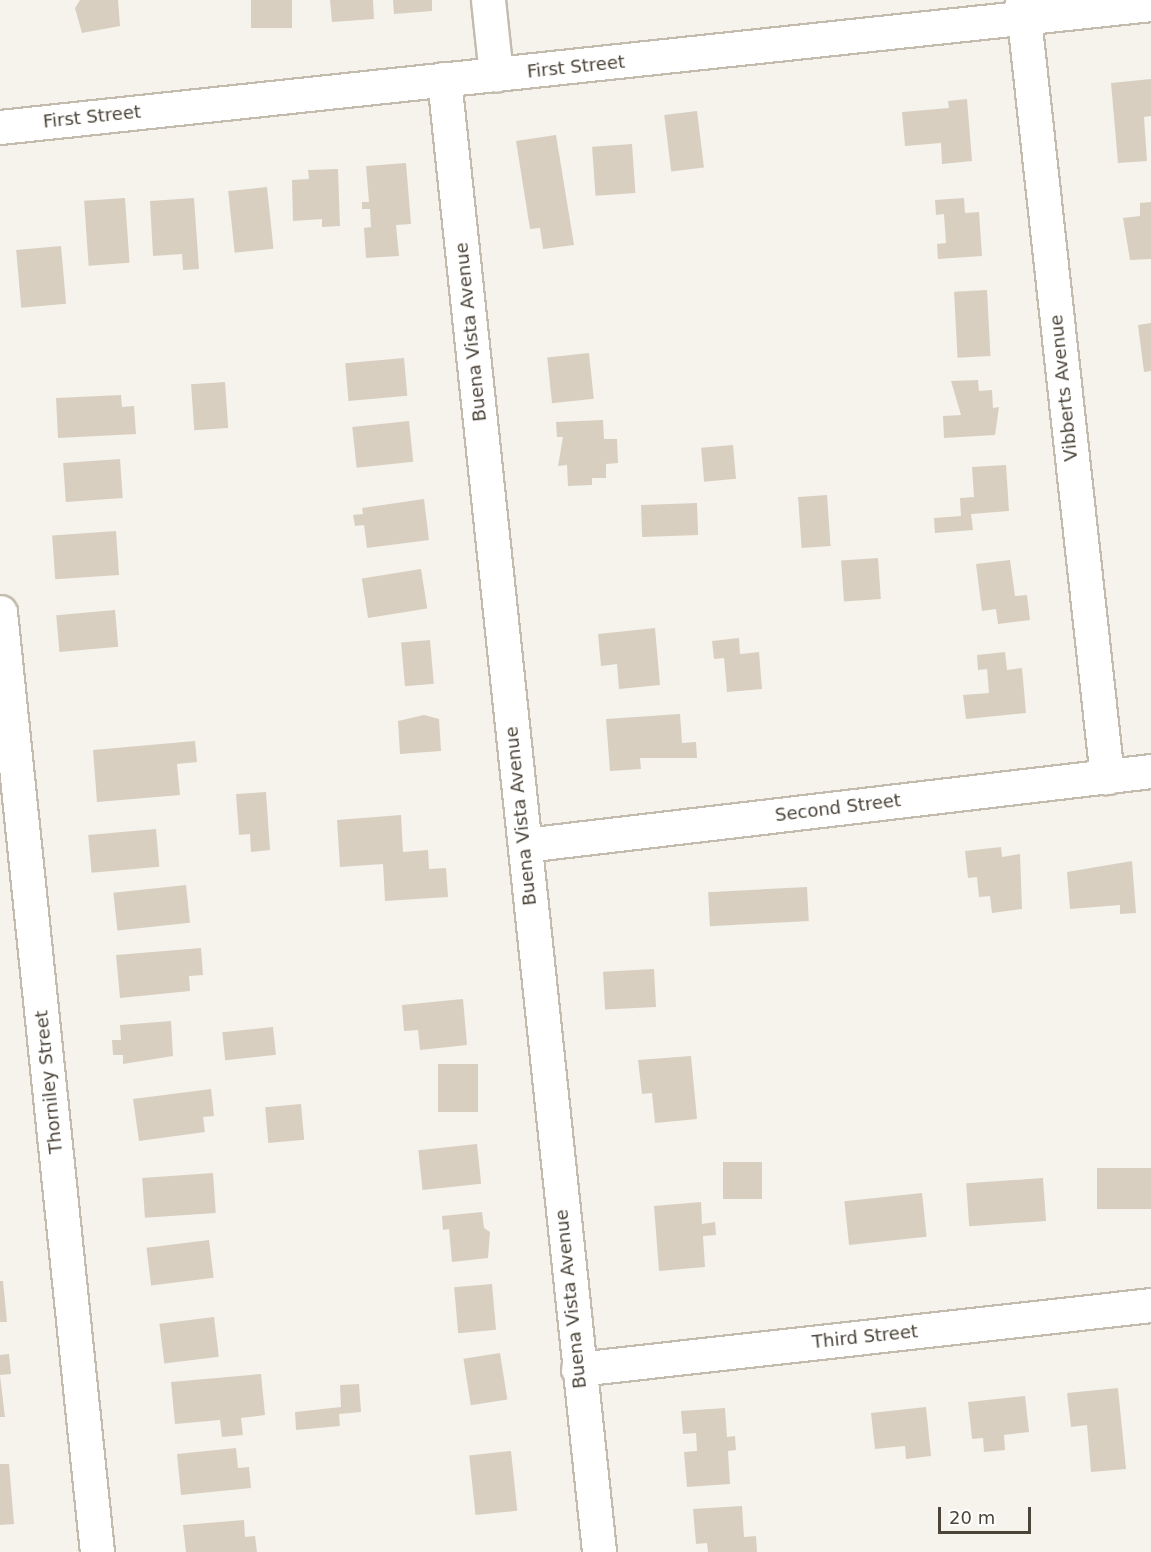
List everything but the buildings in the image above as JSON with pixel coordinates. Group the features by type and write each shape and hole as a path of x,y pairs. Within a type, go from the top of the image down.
{"street":[{"path":"488,0 496,75"},
{"name":"First Street","path":"0,127 496,75 1023,10 1151,4"},
{"name":"Vibberts Avenue","path":"1023,10 1107,777"},
{"name":"Buena Vista Avenue","path":"444,79 599,1552"},
{"name":"Thorniley Street","path":"0,612 97,1552"},
{"name":"Second Street","path":"525,845 1151,771"},
{"name":"Third Street","path":"578,1368 1151,1305"}]}
